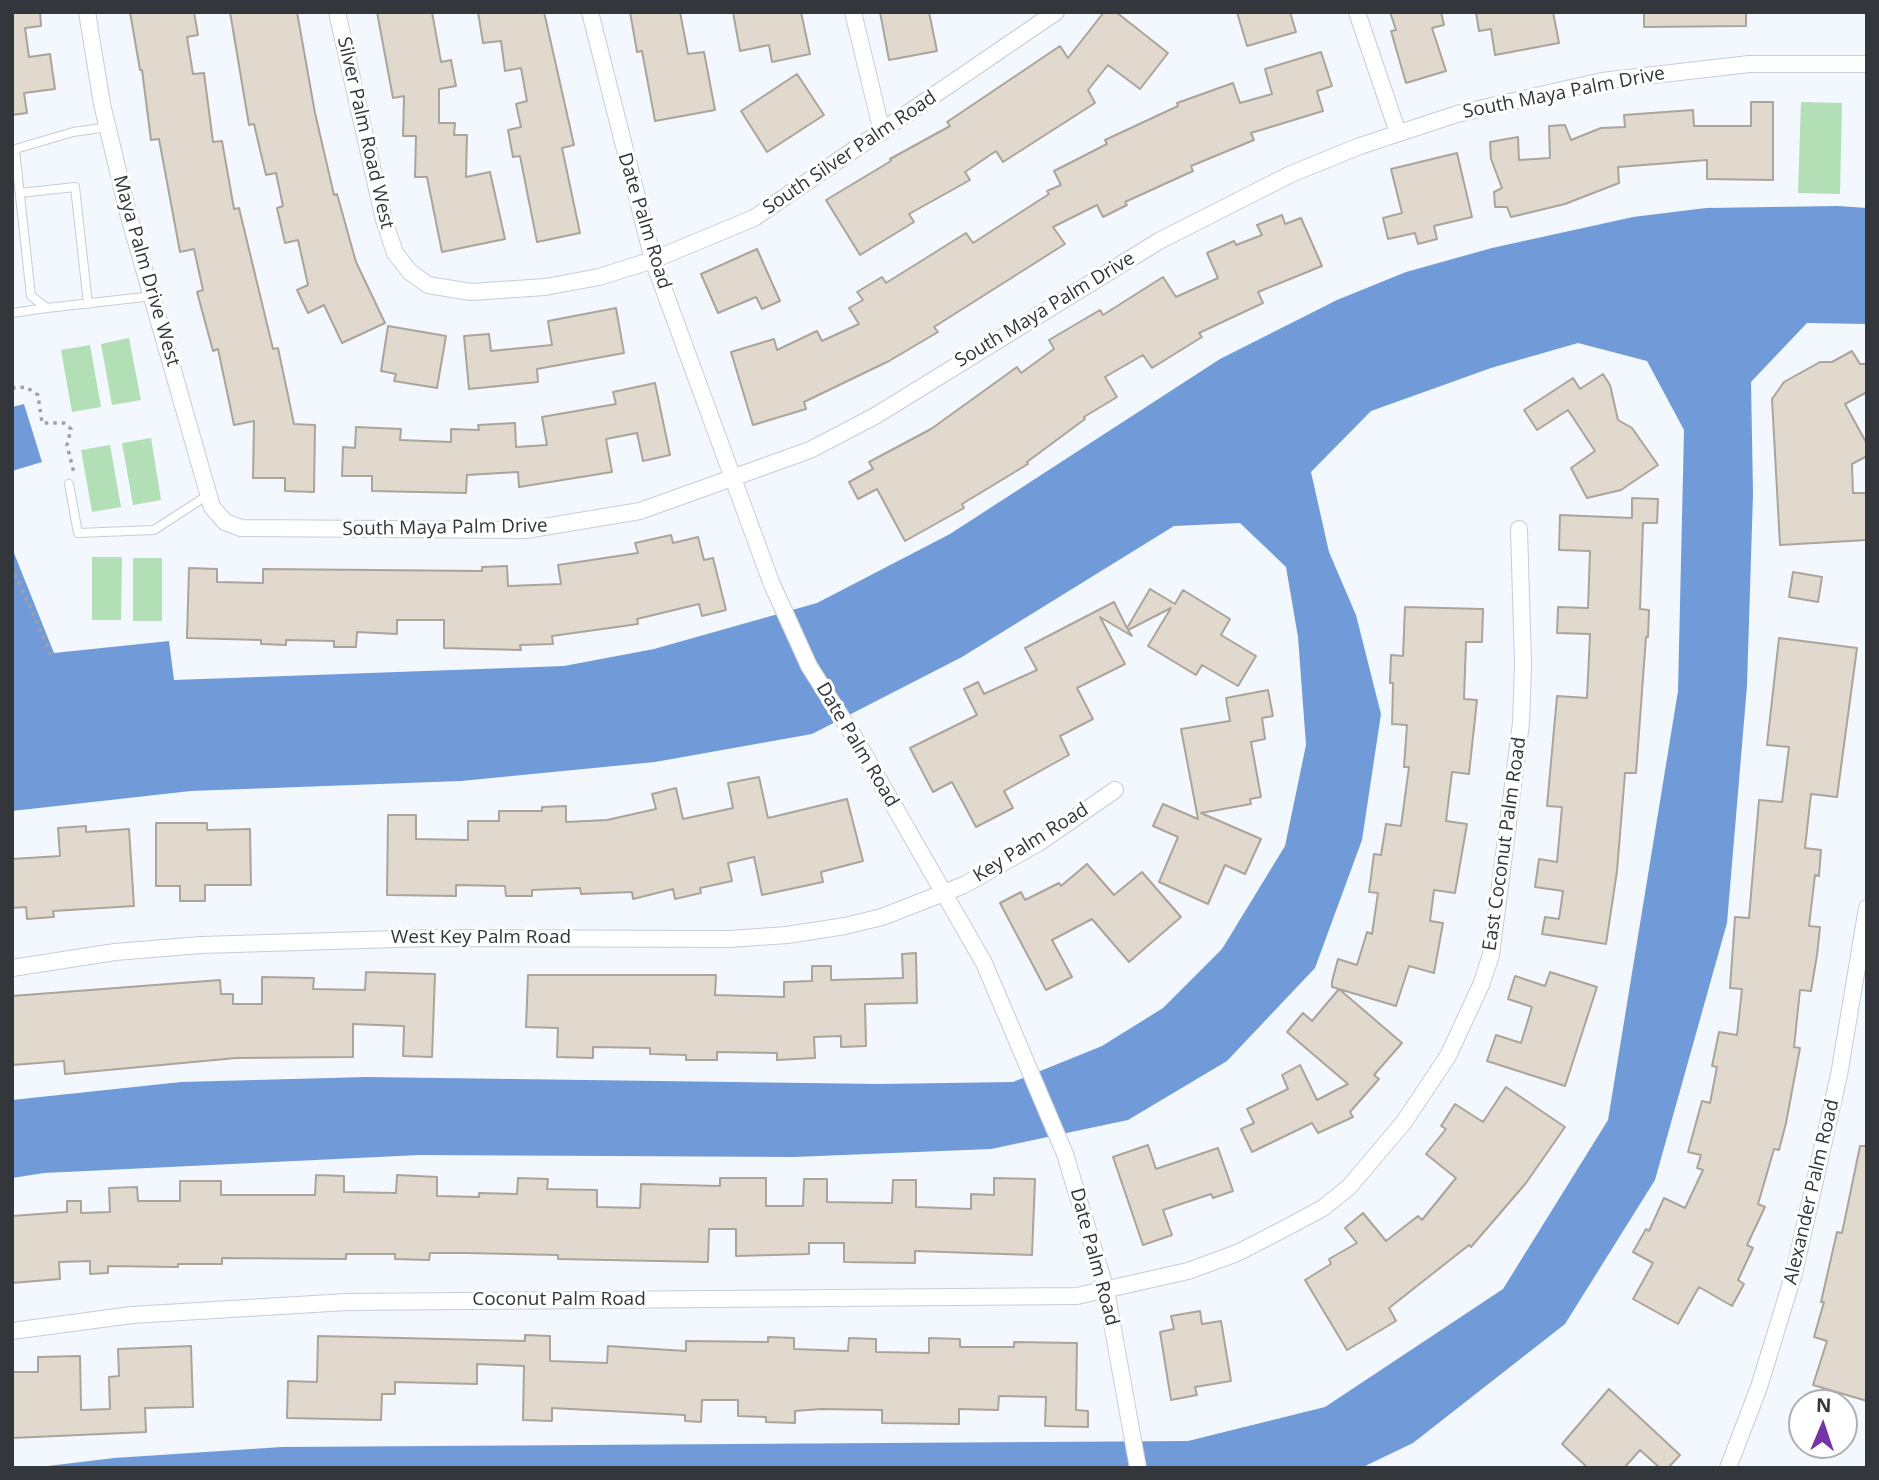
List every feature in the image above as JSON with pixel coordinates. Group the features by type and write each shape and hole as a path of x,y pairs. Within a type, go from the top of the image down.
{"street":[{"name":"Maya Palm Drive West","path":"87,12 108,127 128,213 208,495 212,507 225,522"},
{"name":"Silver Palm Road West","path":"337,12 384,220 395,253"},
{"name":"Date Palm Road","path":"590,12 653,260 771,582 809,666 856,740 984,962 1065,1154 1106,1290 1132,1422 1138,1468"},
{"path":"853,12 882,132"},
{"name":"South Silver Palm Road","path":"395,253 410,272 428,285 471,292 572,282 600,277 653,260 754,218 1056,12"},
{"path":"1357,12 1398,133"},
{"name":"South Maya Palm Drive","path":"225,522 255,528 526,530 640,511 732,481 810,450 875,416 1159,241 1224,205 1291,174 1398,133 1517,99 1602,81 1749,64 1867,64"},
{"name":"East Coconut Palm Road","path":"1106,1290 1188,1271 1237,1253 1323,1208 1349,1187 1404,1122 1448,1056 1472,1010 1491,955 1521,723 1523,664 1519,529"},
{"name":"Key Palm Road","path":"945,894 1040,842 1115,790"},
{"name":"West Key Palm Road","path":"12,968 115,951 316,939 729,939 788,935 882,917 945,894"},
{"name":"Alexander Palm Road","path":"1728,1468 1759,1387 1794,1273 1839,1075 1867,908"},
{"name":"Coconut Palm Road","path":"12,1331 132,1315 348,1301 1077,1296 1106,1290"}],"lane":[{"path":"47,308 31,296 13,150 73,132 108,127"},
{"path":"20,193 75,187 88,304"},
{"path":"12,313 153,296"},
{"path":"69,484 78,534 155,530 208,495"}],"path":[{"path":"12,388 26,387 38,395 42,423 64,423 71,429 67,445 75,471 69,484"},
{"path":"12,566 52,657"}],"green space":[{"path":"1801,102 1842,103 1840,194 1798,193"},
{"path":"129,338 141,400 112,405 101,344"},
{"path":"90,345 101,407 72,412 61,350"},
{"path":"151,438 161,500 133,505 122,443"},
{"path":"110,445 121,507 92,512 81,450"},
{"path":"92,557 122,557 121,620 92,620"},
{"path":"133,558 162,558 162,621 133,621"}],"water":[{"path":"1706,208 1867,208 1867,324 1807,323 1751,382 1753,494 1747,686 1727,923 1655,1180 1565,1324 1413,1443 1361,1468 31,1468 114,1458 282,1447 1188,1441 1325,1407 1503,1289 1608,1120 1678,691 1684,430 1647,361 1578,343 1491,368 1371,411 1311,472 1329,552 1356,615 1381,714 1362,840 1315,968 1227,1061 1128,1120 991,1149 794,1157 420,1155 44,1173 12,1178 12,1100 181,1082 366,1077 879,1084 1013,1082 1102,1046 1163,1008 1222,949 1285,846 1306,745 1298,637 1286,567 1240,523 1174,526 962,657 812,734 655,762 461,781 191,791 12,811 12,548 54,653 169,641 174,680 564,666 654,649 817,603 950,534 1220,359 1337,300 1406,272 1492,248 1633,217"},
{"path":"24,404 42,462 12,471 12,407"}],"building":[{"path":"12,12 40,12 41,26 25,28 29,57 50,54 55,89 24,93 27,113 12,115"},
{"path":"130,12 194,12 198,35 187,37 193,74 204,73 213,142 222,141 234,209 239,208 273,349 278,348 294,424 315,425 314,492 285,491 285,478 253,478 254,421 234,425 218,349 213,351 197,292 203,290 194,249 180,252 159,139 151,140 142,70"},
{"path":"230,12 297,12 315,113 334,195 337,194 356,262 385,323 342,343 324,305 308,313 297,290 308,285 298,240 285,243 277,208 283,206 276,173 266,175 254,124 249,125"},
{"path":"377,12 432,12 441,62 451,60 456,86 439,89 439,123 455,123 454,135 467,135 466,177 490,172 505,239 442,252 427,177 415,177 416,136 403,136 404,96 393,98"},
{"path":"478,12 544,12 574,145 562,148 580,233 537,242 520,156 513,157 508,130 521,127 516,104 527,101 521,68 505,71 501,41 483,43"},
{"path":"630,12 680,12 688,54 704,52 715,110 655,121 642,51 637,52"},
{"path":"733,12 801,12 810,54 772,62 769,45 740,51"},
{"path":"880,12 929,12 937,51 889,60"},
{"path":"1104,12 1116,12 1168,53 1140,89 1108,65 1088,90 1095,103 1003,162 996,151 965,172 970,180 909,214 914,222 860,255 826,200 891,161 890,159 950,126 947,122 1060,46 1068,58"},
{"path":"1237,12 1290,12 1296,32 1247,46"},
{"path":"1390,12 1441,12 1444,25 1432,28 1446,71 1406,83 1391,31 1396,30"},
{"path":"1476,12 1553,12 1559,43 1495,55 1491,29 1479,31"},
{"path":"1644,12 1746,12 1746,26 1644,27"},
{"path":"1321,52 1332,86 1317,91 1323,111 1251,133 1254,140 1191,166 1193,171 1125,202 1127,205 1103,217 1097,205 1053,227 1065,244 934,327 938,332 889,361 804,402 806,409 753,425 731,352 774,339 777,350 817,331 822,341 859,324 849,308 863,300 857,292 882,277 886,283 966,233 973,243 1049,194 1047,191 1061,185 1054,171 1107,144 1105,140 1178,106 1177,103 1233,83 1240,103 1272,94 1265,69"},
{"path":"797,74 824,115 767,152 741,111"},
{"path":"1751,102 1773,102 1773,180 1707,179 1707,160 1618,167 1619,183 1565,204 1511,217 1507,207 1495,207 1494,192 1502,188 1491,159 1490,142 1518,137 1519,160 1550,158 1549,126 1565,125 1571,140 1601,128 1625,127 1624,115 1693,110 1694,126 1751,126"},
{"path":"1457,153 1472,217 1434,226 1437,239 1418,244 1415,233 1388,239 1383,218 1402,213 1391,169"},
{"path":"1282,215 1285,224 1301,218 1322,266 1258,292 1263,303 1199,333 1202,337 1152,368 1143,355 1105,377 1117,397 1084,417 1085,419 1027,462 1028,464 962,504 964,508 905,541 877,489 858,499 849,482 873,469 869,462 931,429 1017,367 1021,373 1054,349 1049,340 1100,310 1103,315 1163,277 1176,297 1218,278 1207,253 1234,241 1236,245 1262,235 1257,225"},
{"path":"757,249 780,301 762,309 756,297 718,313 701,274"},
{"path":"616,308 624,353 537,369 538,382 469,389 464,336 489,334 491,351 552,345 548,321"},
{"path":"388,326 446,336 437,388 394,381 396,374 381,371"},
{"path":"1852,351 1860,364 1867,364 1867,392 1845,404 1867,444 1867,456 1852,464 1853,493 1867,493 1867,540 1780,545 1772,399 1784,382 1820,362 1832,362"},
{"path":"1603,374 1610,385 1618,420 1632,428 1658,465 1621,490 1587,498 1571,468 1595,451 1568,410 1537,430 1524,410 1573,378 1580,389"},
{"path":"655,383 670,455 643,461 637,433 606,439 612,472 519,487 518,472 467,475 466,493 372,491 372,476 342,476 343,447 355,448 356,427 401,429 400,440 451,442 451,429 479,430 478,425 515,423 516,447 547,445 542,417 616,404 613,392"},
{"path":"1632,498 1658,499 1657,523 1643,523 1640,609 1649,610 1648,637 1636,773 1625,773 1617,871 1606,944 1542,934 1545,917 1559,919 1563,891 1535,887 1539,859 1557,862 1562,807 1547,806 1557,696 1587,698 1590,634 1557,633 1558,607 1588,608 1590,551 1559,550 1560,515 1632,518"},
{"path":"671,535 673,543 698,537 704,560 713,558 726,610 702,616 699,604 637,619 638,624 552,636 553,644 520,645 521,650 444,648 444,620 397,620 397,634 357,632 356,647 334,647 334,641 286,640 286,645 261,644 261,640 187,638 189,568 217,569 217,582 263,583 263,569 482,571 482,567 507,566 508,586 561,584 558,565 638,553 635,543"},
{"path":"1793,572 1822,577 1818,602 1789,597"},
{"path":"1150,589 1175,604 1183,590 1230,619 1221,635 1256,656 1238,686 1202,665 1196,675 1148,646 1171,608 1128,630 1132,636 1100,617 1125,664 1077,688 1093,719 1060,736 1069,755 1004,791 1013,808 976,827 952,782 933,792 910,748 977,715 964,689 978,682 984,694 1037,670 1025,648 1114,602 1127,628"},
{"path":"1405,607 1483,609 1482,642 1466,642 1464,699 1477,700 1469,774 1452,772 1446,821 1467,824 1455,893 1434,890 1430,921 1443,923 1434,973 1409,966 1396,1006 1332,987 1332,981 1338,959 1357,965 1367,932 1372,934 1378,893 1369,892 1374,854 1381,855 1386,824 1401,826 1409,767 1404,767 1407,725 1392,724 1393,683 1390,683 1391,655 1403,656"},
{"path":"1779,638 1857,648 1837,797 1811,794 1805,848 1821,850 1809,926 1820,927 1817,955 1811,991 1800,990 1794,1047 1800,1048 1786,1123 1779,1150 1774,1149 1758,1204 1765,1207 1747,1245 1753,1248 1738,1280 1744,1284 1732,1306 1699,1287 1678,1324 1633,1299 1653,1263 1633,1252 1646,1229 1649,1231 1664,1198 1685,1208 1703,1170 1697,1168 1701,1155 1688,1152 1702,1101 1710,1103 1717,1067 1712,1066 1719,1032 1737,1035 1742,989 1730,988 1735,917 1749,918 1759,800 1782,802 1789,747 1767,745"},
{"path":"1268,690 1273,716 1262,718 1265,739 1251,742 1261,797 1250,799 1251,804 1201,813 1261,839 1245,874 1225,865 1208,904 1159,882 1178,837 1153,826 1163,804 1198,819 1181,729 1230,721 1226,698"},
{"path":"759,777 768,818 847,799 863,861 821,872 823,882 762,895 754,857 728,863 732,881 700,888 701,893 675,899 673,889 633,899 632,892 581,894 580,888 532,890 532,896 506,896 505,886 456,885 456,896 387,895 388,815 416,815 416,839 468,840 468,821 499,821 499,811 542,811 542,807 566,806 566,822 607,820 656,809 652,794 676,788 683,819 733,808 728,783"},
{"path":"156,823 207,823 207,830 250,829 251,885 205,885 205,901 180,901 180,886 156,886"},
{"path":"86,826 86,832 129,829 134,906 53,911 54,917 27,919 26,907 12,908 12,859 60,856 58,828"},
{"path":"1087,864 1114,895 1142,872 1181,917 1129,962 1092,919 1052,940 1072,977 1046,990 1000,903 1021,892 1025,900 1059,883 1061,886"},
{"path":"916,953 917,1003 865,1004 866,1046 841,1047 841,1036 814,1037 815,1058 777,1060 777,1053 717,1052 717,1060 686,1060 686,1055 650,1054 650,1048 593,1047 593,1058 557,1057 558,1028 526,1027 528,975 716,975 715,995 784,997 784,982 812,981 812,966 831,966 831,980 903,978 902,954"},
{"path":"366,972 435,974 432,1057 403,1056 404,1026 353,1024 353,1057 236,1058 65,1074 64,1061 12,1065 12,996 220,980 221,994 233,994 233,1004 262,1004 262,977 314,978 313,989 365,990"},
{"path":"1550,972 1597,987 1565,1086 1487,1061 1496,1035 1521,1043 1532,1007 1508,999 1515,976 1545,986"},
{"path":"1339,989 1402,1043 1374,1075 1379,1079 1350,1112 1353,1117 1318,1133 1312,1123 1252,1152 1241,1129 1254,1123 1247,1109 1288,1089 1282,1075 1300,1065 1317,1100 1348,1084 1287,1032 1303,1013 1312,1021"},
{"path":"1506,1087 1565,1127 1526,1183 1471,1247 1469,1245 1389,1308 1396,1321 1347,1350 1305,1280 1331,1264 1329,1259 1357,1243 1345,1228 1363,1213 1386,1241 1418,1216 1422,1220 1456,1178 1426,1154 1446,1129 1441,1126 1455,1104 1483,1122"},
{"path":"1148,1145 1156,1169 1218,1148 1233,1191 1213,1198 1211,1194 1163,1210 1172,1235 1143,1245 1113,1157"},
{"path":"1860,1146 1867,1146 1867,1401 1858,1398 1858,1389 1826,1389 1813,1385 1827,1341 1814,1337 1824,1302 1821,1302 1837,1232 1842,1233"},
{"path":"316,1175 344,1176 344,1192 396,1193 397,1175 437,1177 437,1196 479,1197 479,1193 517,1194 518,1178 548,1179 547,1189 597,1190 597,1207 640,1208 641,1184 720,1186 720,1178 766,1178 766,1206 803,1206 804,1179 827,1179 827,1202 892,1203 893,1180 916,1180 916,1207 971,1209 971,1194 994,1195 994,1178 1035,1179 1032,1255 915,1251 915,1263 844,1262 844,1243 809,1243 809,1254 736,1256 736,1229 709,1229 708,1262 558,1259 558,1255 466,1253 430,1253 429,1260 395,1259 395,1254 346,1254 346,1259 222,1258 222,1264 178,1264 178,1267 108,1266 108,1273 90,1274 90,1261 59,1262 60,1279 12,1283 12,1216 67,1212 67,1201 81,1201 81,1213 110,1212 109,1188 137,1187 138,1201 180,1201 180,1181 221,1181 221,1195 315,1195"},
{"path":"1200,1311 1202,1324 1221,1321 1231,1381 1195,1387 1197,1395 1171,1400 1160,1332 1174,1329 1171,1316"},
{"path":"525,1335 550,1336 550,1361 607,1363 608,1346 686,1351 686,1341 768,1342 768,1337 794,1338 794,1349 848,1351 849,1338 876,1339 876,1352 929,1353 929,1338 960,1339 960,1347 1014,1347 1014,1342 1077,1343 1076,1410 1088,1411 1088,1427 1045,1426 1046,1397 999,1396 998,1410 959,1409 959,1424 882,1423 882,1410 821,1409 795,1411 795,1423 766,1422 766,1417 738,1416 738,1400 702,1400 701,1422 685,1421 685,1415 552,1408 552,1421 523,1420 524,1366 477,1364 477,1384 395,1382 395,1394 382,1394 381,1420 287,1418 288,1381 317,1382 318,1336 525,1341"},
{"path":"191,1346 193,1407 145,1408 146,1432 12,1438 12,1372 38,1372 38,1357 80,1356 81,1410 110,1409 109,1377 119,1376 118,1349"},
{"path":"1609,1389 1680,1455 1668,1468 1660,1468 1640,1450 1624,1468 1588,1468 1562,1444"}]}
